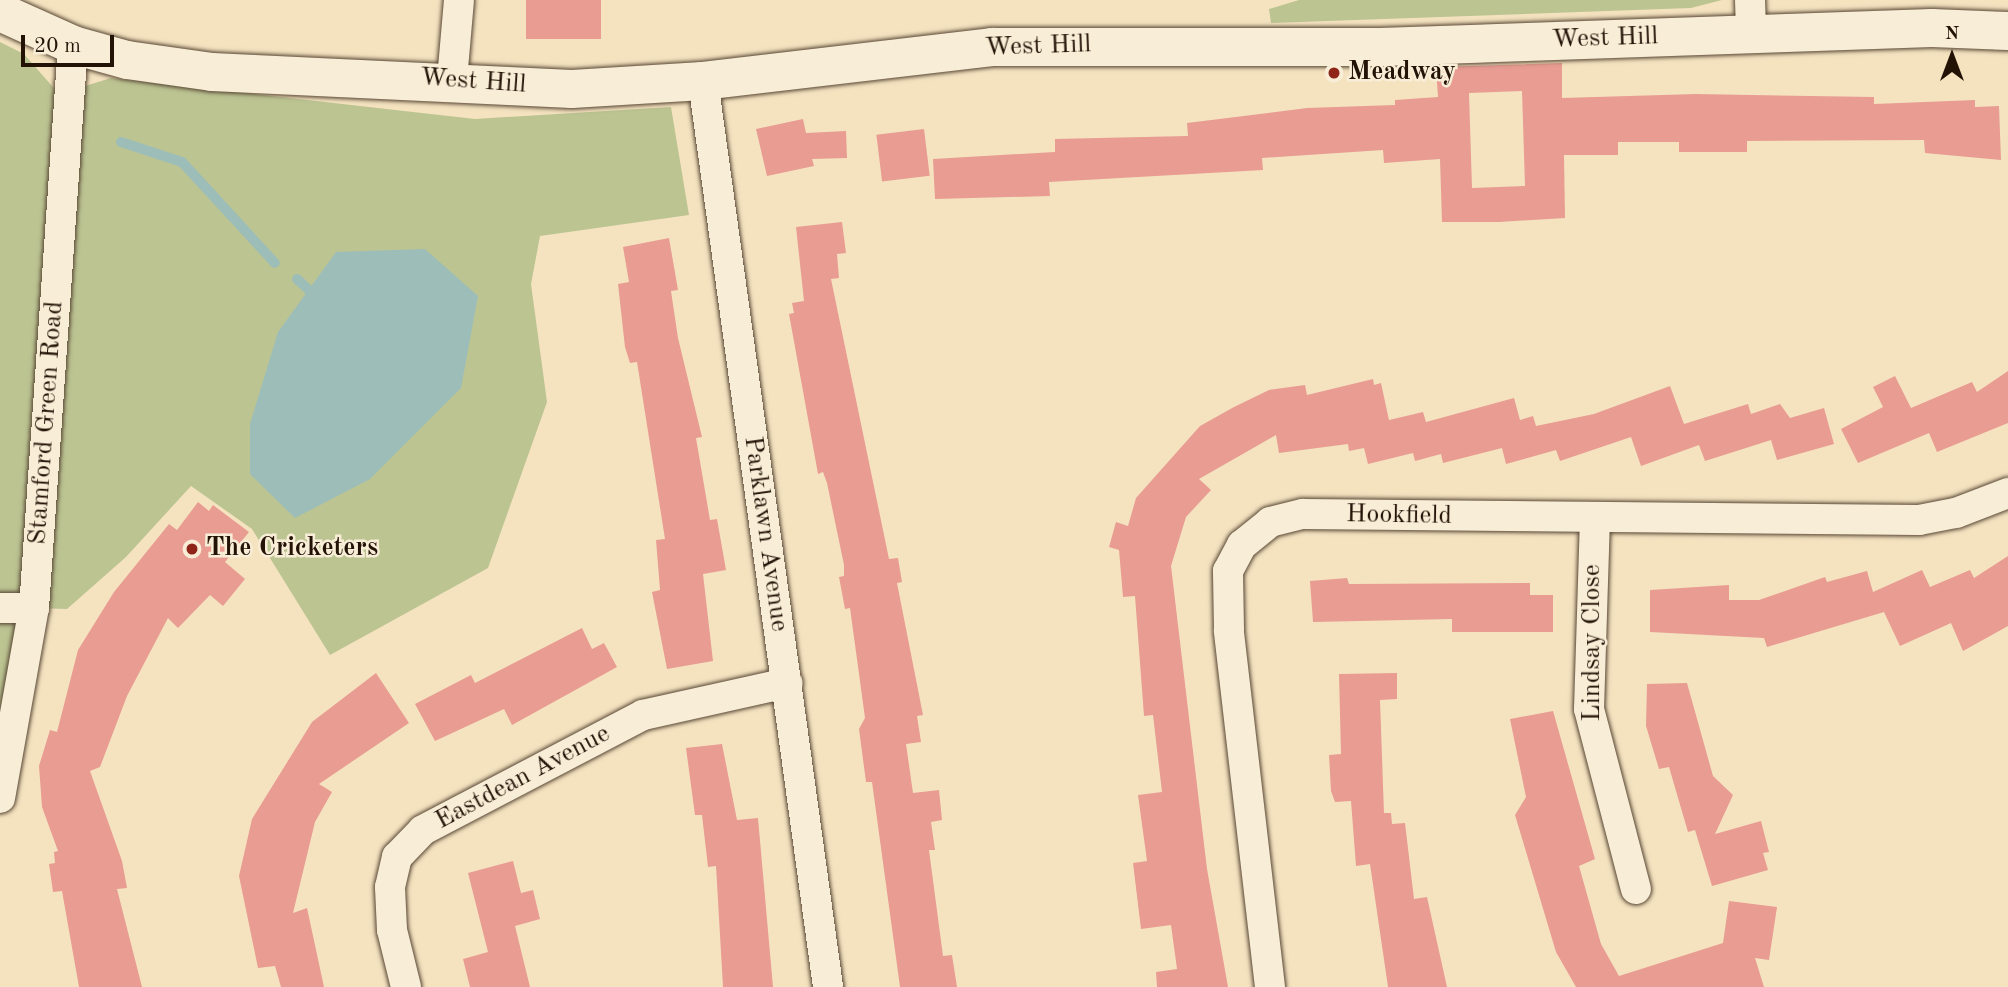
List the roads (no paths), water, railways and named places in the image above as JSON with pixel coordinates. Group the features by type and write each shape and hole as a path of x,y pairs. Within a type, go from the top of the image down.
{"main road":[{"name":"West Hill","path":"0,12 73,45 127,60 212,72 452,80 572,89 703,81 992,47 1380,47 1751,17 2008,31"}],"street":[{"path":"452,80 459,0"},
{"name":"Stamford Green Road","path":"0,798 34,608 73,45"},
{"name":"Parklawn Avenue","path":"703,81 828,987"},
{"name":"Hookfield","path":"1270,987 1229,630 1228,571 1242,545 1270,522 1303,514 1919,520 1956,513 2008,493"},
{"name":"Lindsay Close","path":"1595,518 1589,709 1636,889"},
{"path":"0,608 34,608"},
{"name":"Eastdean Avenue","path":"406,987 392,930 390,887 397,857 423,830 643,715 787,683"}],"water":[{"path":"425,249 478,296 461,388 370,479 295,518 250,474 250,424 278,332 336,252"}],"waterway":[{"path":"121,142 182,162 275,263"},
{"path":"297,279 309,290"}],"place":[{"name":"Meadway","path":"1334,73"},
{"name":"The Cricketers","path":"192,549"}]}
